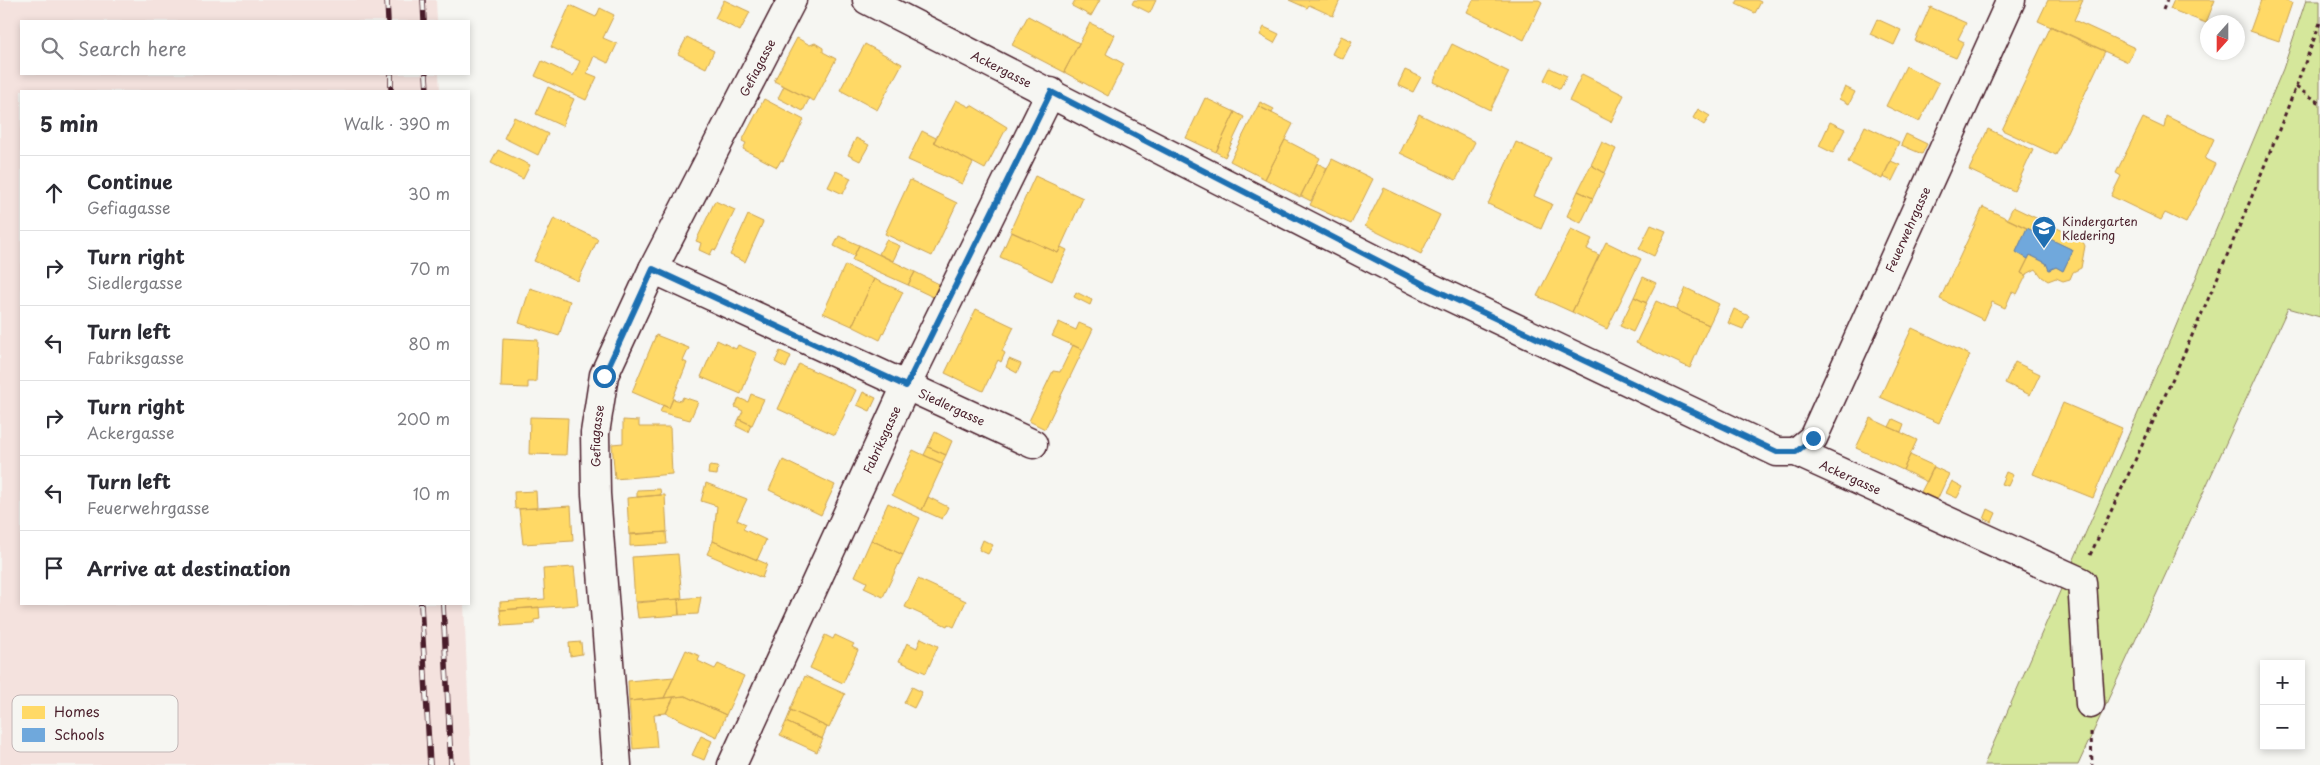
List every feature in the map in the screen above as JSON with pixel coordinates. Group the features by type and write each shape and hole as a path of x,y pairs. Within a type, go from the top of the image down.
{"street":[{"name":"Gefiagasse","path":"617,765 596,494 595,433 604,376 653,269 792,0"},
{"name":"Ackergasse","path":"867,0 1051,92 1423,284 1777,452 1796,452 2078,580"},
{"name":"Feuerwehrgasse","path":"1796,452 1813,438 2012,0"},
{"name":"Fabriksgasse","path":"732,765 906,386 1051,92"},
{"name":"Siedlergasse","path":"653,269 1033,444"},
{"path":"2078,580 2082,582 2090,704"}],"path":[{"path":"2163,10 2167,0"},
{"path":"2078,580 2190,341 2296,87 2320,23"},
{"path":"2296,87 2320,103"},
{"path":"2090,704 2092,765"}],"shaded area":[{"path":"0,0 436,0 437,20 20,20 20,75 439,75 440,90 20,90 20,605 464,605 471,765 0,765"}],"green space":[{"path":"2306,0 2320,0 2320,317 2288,308 2078,765 1984,765 2173,333 2283,69"}],"building: Homes":[{"path":"724,0 750,12 740,31 715,18"},
{"path":"1075,0 1100,0 1091,16 1072,6"},
{"path":"1134,0 1156,0 1150,13 1132,4"},
{"path":"1289,0 1340,0 1333,16 1309,5 1307,8"},
{"path":"1473,0 1539,0 1542,2 1524,40 1467,12"},
{"path":"1738,0 1757,0 1761,2 1755,13 1736,4"},
{"path":"2048,0 2083,0 2074,20 2135,48 2128,62 2038,21"},
{"path":"2174,0 2215,0 2209,15 2200,15 2200,21 2170,9"},
{"path":"2261,0 2284,0 2292,3 2279,41 2250,31"},
{"path":"570,5 596,17 600,8 614,15 603,38 617,44 608,63 594,56 587,73 597,77 586,100 535,76 542,61 573,76 580,61 551,47"},
{"path":"1930,7 1966,23 1958,39 1964,42 1956,58 1915,41"},
{"path":"1028,16 1079,43 1064,72 1012,45"},
{"path":"1877,19 1901,30 1894,45 1870,34"},
{"path":"1090,23 1115,35 1106,54 1124,64 1108,96 1064,72"},
{"path":"2051,26 2105,51 2056,155 2002,130"},
{"path":"1264,27 1279,34 1274,43 1260,35"},
{"path":"1341,36 1352,41 1343,59 1332,54"},
{"path":"687,37 714,51 706,68 678,54"},
{"path":"797,38 810,45 815,43 823,48 823,52 836,59 814,101 774,81"},
{"path":"865,44 902,64 877,110 840,90"},
{"path":"1452,44 1509,72 1490,110 1433,82"},
{"path":"1906,66 1939,83 1919,122 1886,106"},
{"path":"1550,68 1567,76 1560,89 1544,80"},
{"path":"1405,70 1421,77 1413,92 1398,85"},
{"path":"1582,74 1624,95 1611,122 1569,101"},
{"path":"784,86 809,99 803,111 778,98"},
{"path":"548,87 574,99 562,126 536,114"},
{"path":"1845,87 1855,92 1849,104 1839,99"},
{"path":"1205,98 1235,112 1216,152 1186,138"},
{"path":"764,99 804,120 783,161 781,160 777,167 743,149 746,143 742,141"},
{"path":"956,100 970,107 971,105 1007,127 985,169 934,142"},
{"path":"1260,102 1274,109 1272,113 1258,106"},
{"path":"1258,106 1293,124 1265,179 1230,161"},
{"path":"1698,109 1710,116 1704,125 1693,118"},
{"path":"1235,112 1244,117 1225,157 1216,152"},
{"path":"1419,114 1475,142 1456,180 1400,153"},
{"path":"2166,116 2214,139 2205,159 2215,164 2186,223 2165,213 2161,220 2111,196 2121,176 2116,173 2143,118 2164,128"},
{"path":"514,117 548,134 538,155 504,138"},
{"path":"1830,122 1845,129 1833,153 1819,146"},
{"path":"1865,126 1899,142 1882,179 1848,162"},
{"path":"1988,129 2033,150 2014,191 1969,170"},
{"path":"922,131 936,138 934,142 973,163 962,184 908,160"},
{"path":"1906,134 1927,144 1922,154 1901,145"},
{"path":"856,138 869,145 860,161 848,155"},
{"path":"1285,140 1320,158 1300,197 1265,179"},
{"path":"1516,142 1551,158 1534,196 1552,204 1541,229 1488,204"},
{"path":"1602,142 1616,149 1605,173 1591,165"},
{"path":"498,150 530,165 523,179 491,163"},
{"path":"1332,159 1373,179 1351,224 1310,205"},
{"path":"1891,161 1900,165 1892,181 1883,177"},
{"path":"1317,163 1327,168 1311,201 1301,196"},
{"path":"1591,165 1605,173 1593,198 1578,191"},
{"path":"836,171 851,178 843,194 828,187"},
{"path":"1035,176 1083,198 1058,253 1010,231"},
{"path":"910,180 957,203 932,256 885,234"},
{"path":"1384,188 1440,215 1421,254 1365,226"},
{"path":"1578,191 1593,198 1581,223 1567,216"},
{"path":"715,201 735,210 716,250 713,249 710,255 699,250 701,243 696,241"},
{"path":"1983,207 2027,228 2016,252 2028,259 2021,273 2026,276 2017,294 2012,292 2005,308 1992,302 1984,320 1940,299"},
{"path":"2013,207 2082,240 2085,246 2081,268 2073,272 2070,279 2063,281 2056,278 2048,281 2036,269 2025,275 2021,273 2030,255 2046,263 2049,270 2056,267 2063,271 2073,250 2007,219"},
{"path":"748,215 763,222 745,262 730,255"},
{"path":"554,218 598,239 578,281 534,261"},
{"path":"1651,225 1666,231 1654,256 1639,249"},
{"path":"1571,229 1592,239 1587,249 1599,255 1572,312 1537,296"},
{"path":"1011,232 1058,253 1061,247 1067,250 1052,281 1000,257"},
{"path":"839,236 859,245 854,256 834,246"},
{"path":"886,240 900,246 893,261 879,254"},
{"path":"1606,242 1641,259 1607,329 1572,312"},
{"path":"859,245 915,272 908,285 852,260"},
{"path":"845,265 874,279 852,326 823,313"},
{"path":"915,272 939,284 933,297 908,285"},
{"path":"1643,277 1656,283 1646,303 1634,297"},
{"path":"874,279 903,292 880,340 852,326"},
{"path":"530,288 570,301 559,336 519,323"},
{"path":"1686,288 1719,304 1709,325 1676,310"},
{"path":"1076,292 1092,300 1090,305 1074,297"},
{"path":"1634,297 1647,303 1633,332 1620,326"},
{"path":"1656,301 1709,325 1690,368 1636,343"},
{"path":"976,309 1014,327 1002,351 1005,353 1001,362 998,360 983,391 945,373"},
{"path":"1734,309 1749,316 1743,329 1728,323"},
{"path":"1059,322 1076,330 1079,323 1093,329 1083,350 1052,336"},
{"path":"1912,328 1970,355 1939,423 1880,397"},
{"path":"656,335 689,348 683,361 687,363 669,408 632,392"},
{"path":"503,338 538,340 536,382 528,382 528,388 501,387"},
{"path":"717,340 736,349 738,345 757,353 741,394 701,377"},
{"path":"1073,345 1083,350 1045,429 1029,421 1053,371 1060,372"},
{"path":"780,351 791,356 786,368 775,362"},
{"path":"1009,359 1021,364 1017,373 1006,367"},
{"path":"2015,362 2040,374 2030,395 2005,383"},
{"path":"799,364 856,390 835,435 778,409"},
{"path":"863,392 876,398 870,411 857,405"},
{"path":"751,394 764,399 752,425 739,419 743,411 735,407 739,398 748,402"},
{"path":"683,397 698,402 690,420 660,412 663,405 669,408 673,399 681,401"},
{"path":"2063,403 2122,428 2093,498 2033,474"},
{"path":"530,417 568,418 566,455 529,454"},
{"path":"1870,418 1917,440 1903,470 1856,448"},
{"path":"739,419 751,425 748,432 736,426"},
{"path":"1893,419 1904,424 1901,432 1889,427"},
{"path":"623,420 639,421 639,427 670,427 672,474 615,479 612,444 623,443"},
{"path":"935,432 952,441 946,455 928,447"},
{"path":"928,447 946,455 942,463 924,455"},
{"path":"913,450 943,464 922,510 892,495"},
{"path":"1910,455 1934,466 1927,482 1903,470"},
{"path":"783,460 835,485 821,515 769,490"},
{"path":"709,466 718,467 717,475 708,474"},
{"path":"1934,467 1949,474 1937,500 1921,492"},
{"path":"2006,472 2013,475 2008,486 2001,484"},
{"path":"1952,481 1963,487 1957,498 1946,493"},
{"path":"706,483 747,499 737,520 746,524 743,529 766,540 757,560 713,541 717,506 701,501"},
{"path":"660,489 661,495 637,497 637,490"},
{"path":"536,491 537,508 515,509 514,492"},
{"path":"665,495 667,532 629,535 627,498"},
{"path":"928,497 948,507 942,519 922,510"},
{"path":"888,503 920,518 903,555 871,540"},
{"path":"571,506 573,541 523,544 519,509"},
{"path":"1988,509 1996,513 1992,522 1984,519"},
{"path":"666,532 667,544 630,546 630,534"},
{"path":"871,540 903,555 883,597 864,588 867,582 855,576"},
{"path":"983,540 993,545 988,554 979,550"},
{"path":"713,541 767,564 762,578 707,554"},
{"path":"678,554 682,599 635,602 632,557"},
{"path":"574,567 578,605 500,610 500,602 545,599 543,569"},
{"path":"918,579 966,601 954,627 948,624 947,626 905,607"},
{"path":"701,597 698,614 679,615 678,599"},
{"path":"678,599 679,615 638,618 636,603"},
{"path":"539,607 540,619 534,620 534,624 502,626 500,610"},
{"path":"825,635 833,639 835,635 854,644 852,647 858,650 843,683 810,668"},
{"path":"921,638 938,646 926,673 899,661 907,643 917,648"},
{"path":"581,642 582,654 570,656 569,643"},
{"path":"686,650 700,656 698,661 715,669 718,664 744,676 726,715 685,696 664,698"},
{"path":"805,676 845,694 829,728 790,710"},
{"path":"674,677 664,698 629,701 628,681"},
{"path":"912,687 922,692 914,708 904,703"},
{"path":"685,696 726,715 717,737 666,713 674,697"},
{"path":"674,697 666,713 654,714 657,747 633,749 629,701"},
{"path":"791,710 827,727 822,739 786,722"},
{"path":"786,722 823,739 817,752 780,735"},
{"path":"701,736 712,741 704,760 692,755"}],"building: Schools":[{"name":"Kindergarten Kledering","path":"2027,228 2073,250 2063,271 2056,267 2049,270 2046,263 2030,255 2028,259 2016,252"}],"railway":[{"path":"387,0 388,20"},
{"path":"423,0 424,20"},
{"path":"391,75 391,90"},
{"path":"426,75 427,90"},
{"path":"421,605 430,765"},
{"path":"443,605 451,765"}],"place":[{"name":"Kindergarten Kledering","path":"2044,249"}],"route":[{"path":"604,376 653,269 906,386 1051,92 1423,284 1777,452 1796,452 1813,438"}]}
